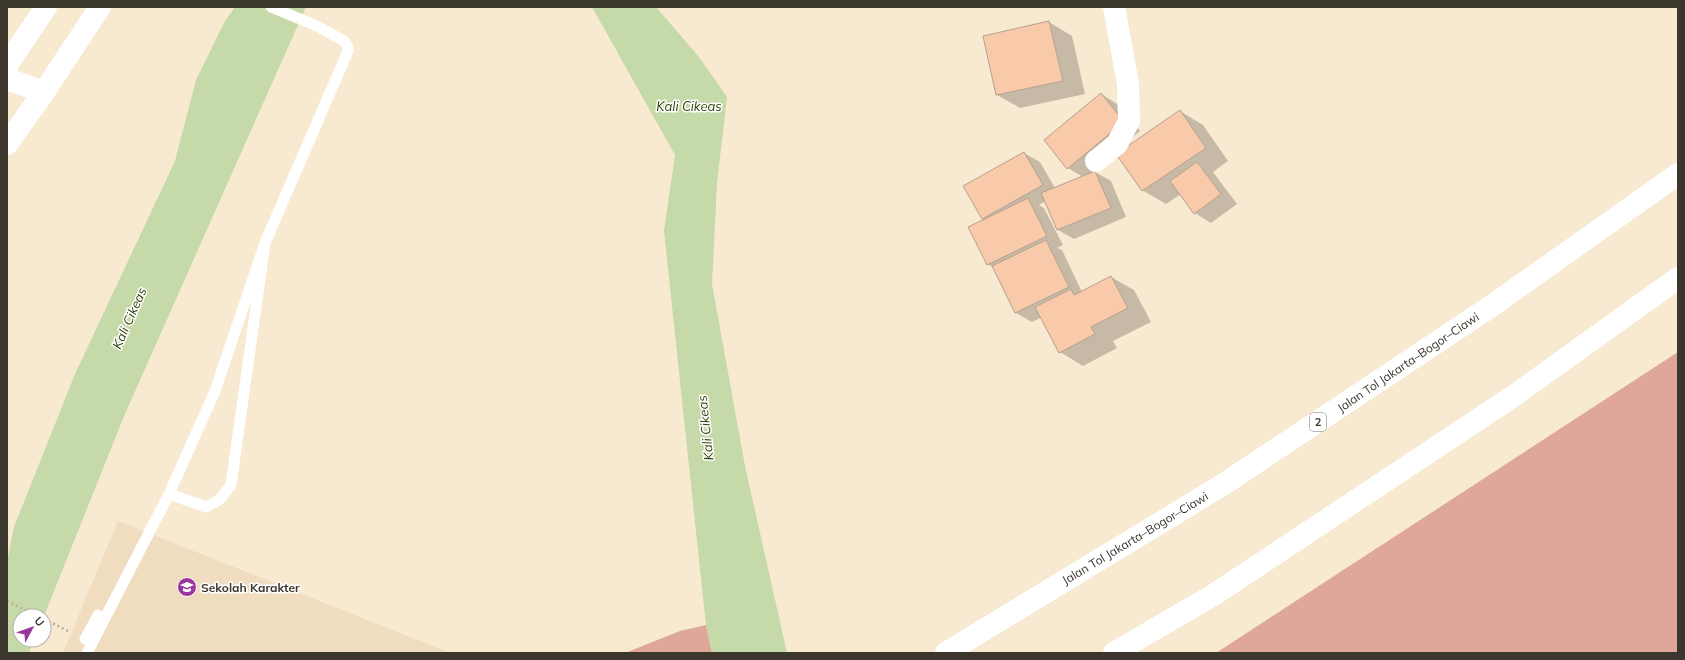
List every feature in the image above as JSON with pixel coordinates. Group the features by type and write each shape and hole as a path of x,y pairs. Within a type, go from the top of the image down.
{"main road":[{"path":"7,65 46,7"},
{"path":"7,144 44,92 100,7"},
{"path":"1096,161 1117,144 1129,121 1128,84 1114,7"},
{"path":"7,79 44,92"},
{"name":"Jalan Tol Jakarta–Bogor–Ciawi","path":"946,653 1224,484 1490,307 1678,174"},
{"path":"1114,653 1215,594 1515,395 1678,278"}],"lane":[{"path":"87,653 169,494 215,391 265,243 348,51 348,45 344,40 317,26 271,7"},
{"path":"169,494 206,507 219,500 231,485 265,243"},
{"path":"85,639 169,494"}],"path":[{"path":"7,601 21,608"},
{"path":"52,623 64,629"}],"shaded area":[{"path":"1678,352 1678,653 1216,653"},
{"name":"Sekolah Karakter","path":"118,521 450,653 63,653"},
{"path":"706,625 712,653 625,653 680,631"}],"water":[{"path":"235,7 306,7 124,416 47,608 12,608 12,648 31,648 29,653 7,653 7,562 14,527 75,374 175,161 196,80 225,21"},
{"name":"Kali Cikeas","path":"592,7 656,7 699,57 727,97 717,183 712,284 745,466 787,653 712,653 706,625 664,231 675,155"}],"building":[{"path":"1049,21 1063,81 996,95 983,36"},
{"path":"1101,93 1124,122 1067,169 1044,140"},
{"path":"1180,110 1206,148 1142,191 1116,154"},
{"path":"1024,152 1043,185 982,219 963,186"},
{"path":"1197,162 1221,194 1194,214 1170,181"},
{"path":"1095,171 1111,208 1057,230 1041,193"},
{"path":"1028,198 1047,236 987,265 968,227"},
{"path":"1046,240 1069,287 1015,313 992,266"},
{"path":"1111,276 1128,308 1091,327 1095,334 1059,353 1035,307 1071,289 1074,295"}],"place":[{"name":"Sekolah Karakter","path":"187,587"}]}
